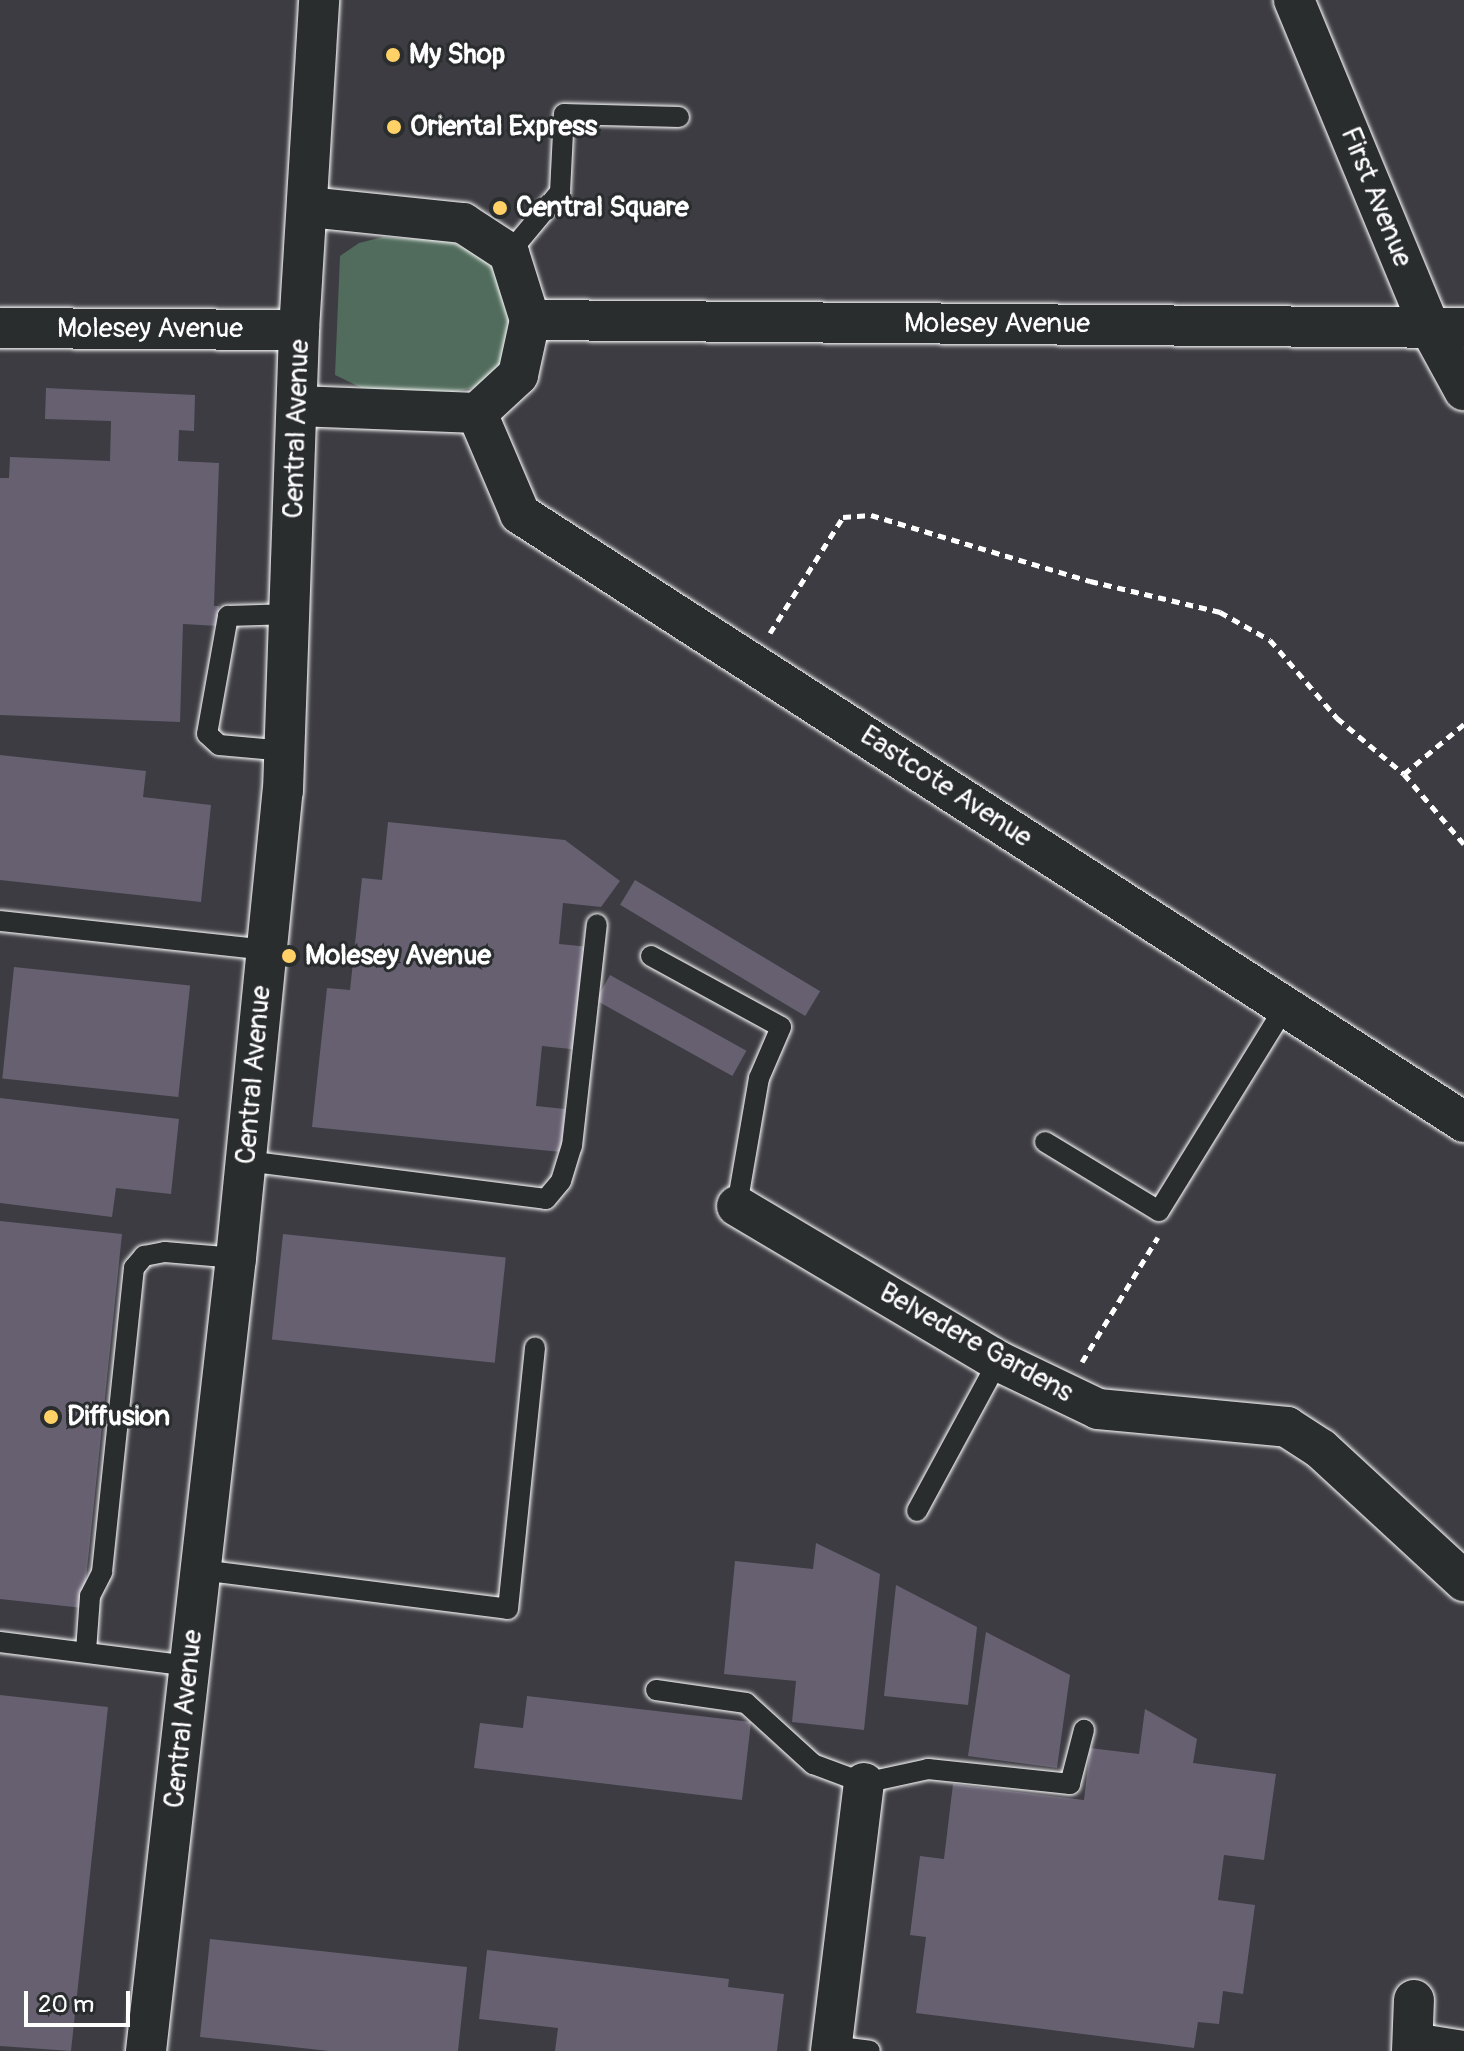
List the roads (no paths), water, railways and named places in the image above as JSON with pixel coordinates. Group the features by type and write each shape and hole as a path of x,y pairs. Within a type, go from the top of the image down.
{"street":[{"name":"Central Avenue","path":"151,2044 236,1258 286,751 299,330 319,0"},
{"name":"First Avenue","path":"1294,0 1447,328 1464,390"},
{"path":"297,406 477,413 518,375 530,320 509,253 463,223 308,207"},
{"name":"Molesey Avenue","path":"530,320 1447,328"},
{"name":"Molesey Avenue","path":"0,328 299,330"},
{"name":"Eastcote Avenue","path":"477,413 520,514 1464,1122"},
{"name":"Belvedere Gardens","path":"737,1206 998,1361 1098,1409 1287,1427 1321,1449 1464,1581"},
{"path":"844,2049 864,1783"},
{"path":"1414,2000 1412,2047 1463,2051"}],"lane":[{"path":"509,253 560,192 564,114 679,117"},
{"path":"286,751 219,745 207,734 228,616 292,614"},
{"path":"0,921 266,950"},
{"path":"246,1161 546,1199 561,1181 572,1146 597,924"},
{"path":"651,956 781,1027 759,1078 737,1206"},
{"path":"1045,1142 1159,1211 1285,1007"},
{"path":"86,1651 90,1596 102,1572 134,1268 144,1256 165,1252 236,1258"},
{"path":"201,1570 508,1609 535,1347"},
{"path":"917,1511 998,1361"},
{"path":"0,1642 190,1666"},
{"path":"656,1690 746,1703 813,1764 864,1783 928,1769 1070,1784 1084,1730"}],"place":[{"name":"My Shop","path":"393,55"},
{"name":"Oriental Express","path":"394,127"},
{"name":"Central Square","path":"500,208"},
{"name":"Molesey Avenue","path":"289,956"},
{"name":"Diffusion","path":"51,1417"}]}
